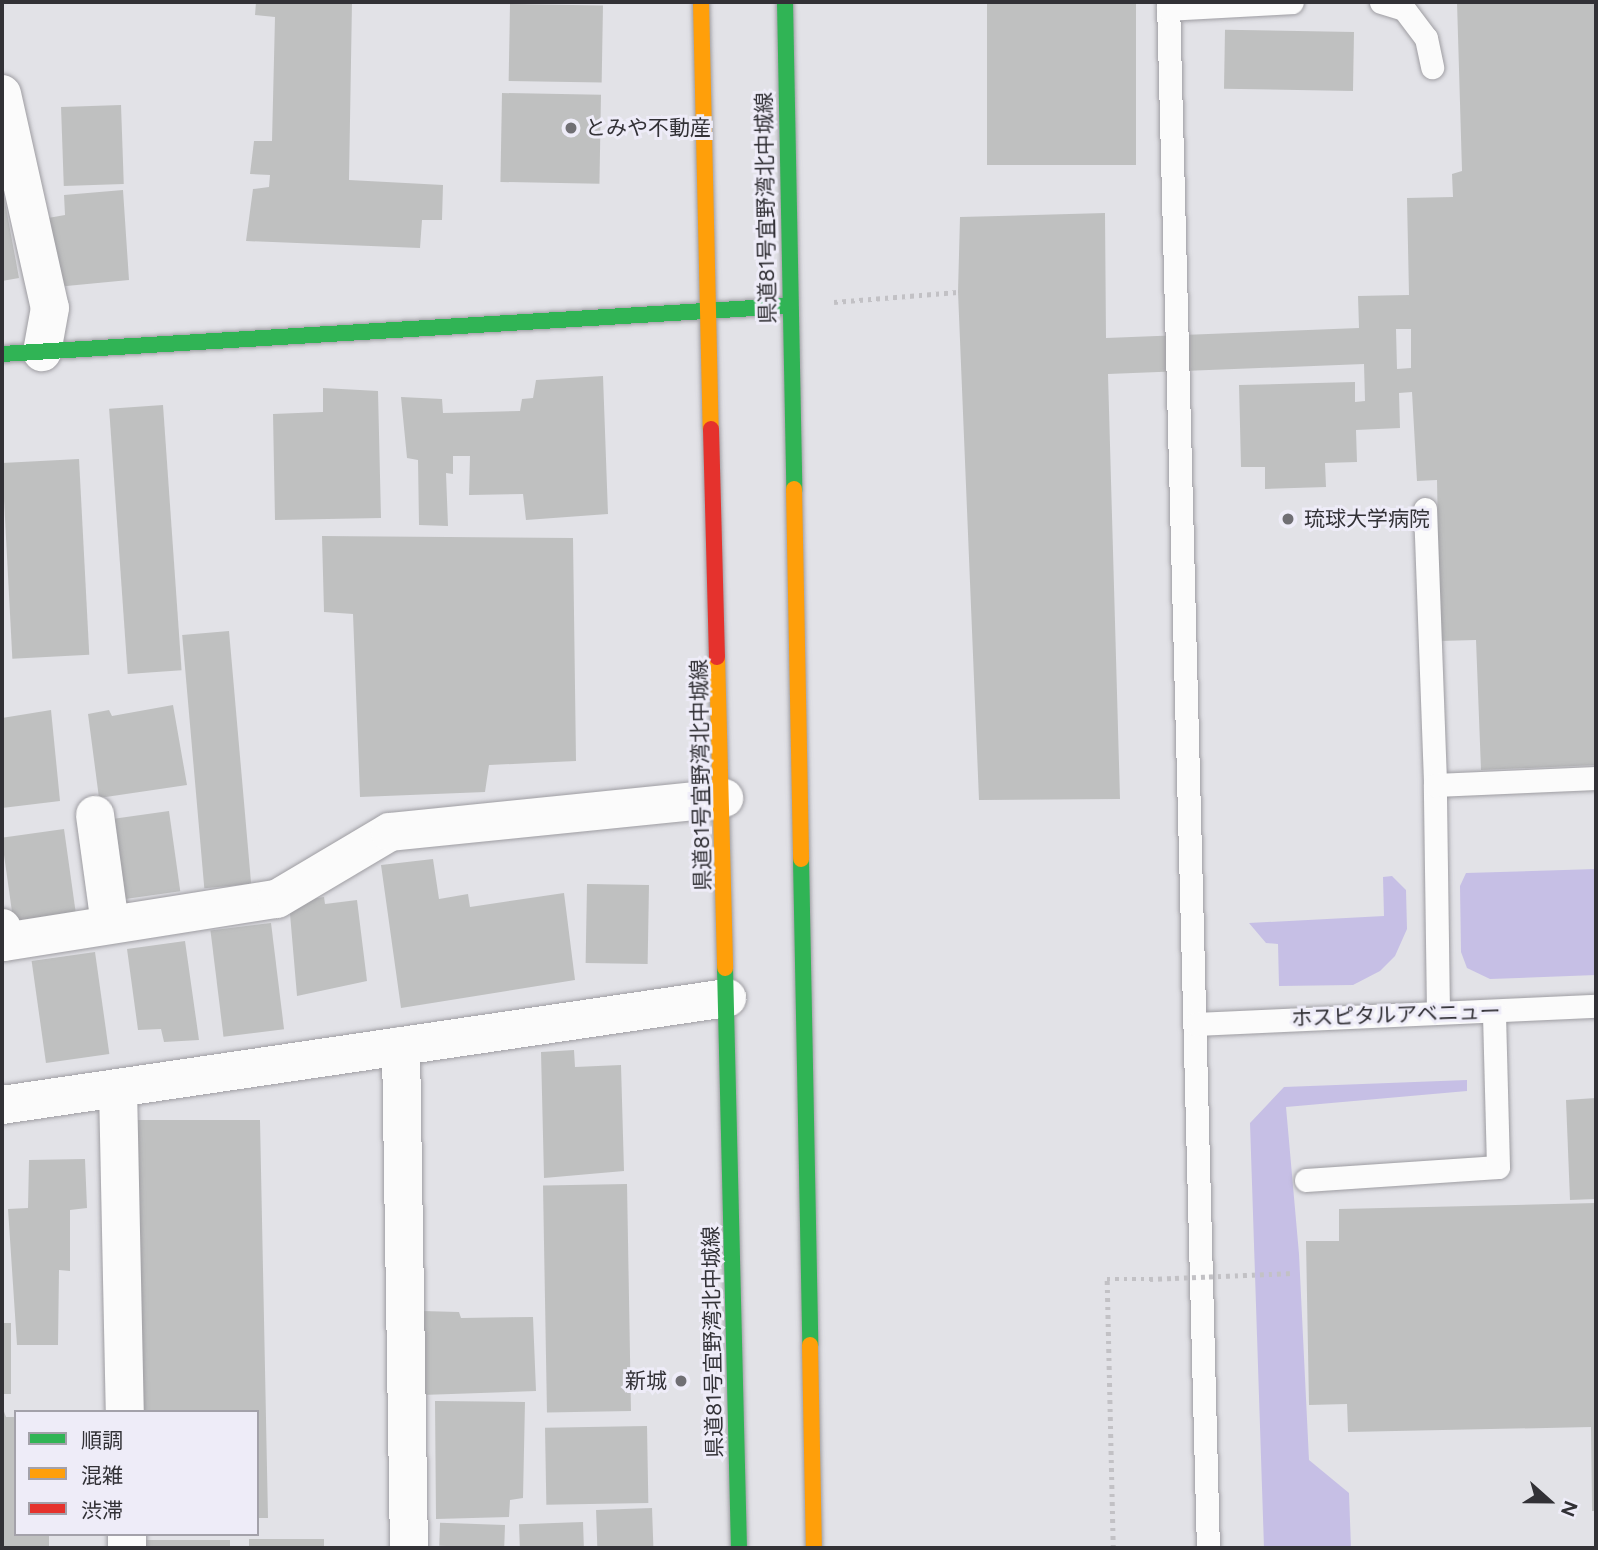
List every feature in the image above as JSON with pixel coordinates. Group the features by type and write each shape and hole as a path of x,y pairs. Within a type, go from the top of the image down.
{"main road":[{"name":"県道81号宜野湾北中城線","path":"701,2 724,798 738,1548"},
{"name":"県道81号宜野湾北中城線","path":"785,2 787,306 814,1548"},
{"path":"2,354 709,308 787,306"}],"street":[{"path":"2,94 50,308 42,352"},
{"path":"2,928 4,942 277,899 390,832 724,798"},
{"path":"95,816 110,924"},
{"path":"2,1105 727,998"},
{"path":"401,1046 409,1548"},
{"path":"118,1088 125,1410"}],"lane":[{"path":"1208,1548 1168,6 1292,2"},
{"path":"1381,2 1404,9 1426,38 1432,67"},
{"path":"1425,509 1435,785 1438,1012"},
{"path":"1435,785 1596,778"},
{"name":"ホスピタルアベニュー","path":"1196,1024 1596,1006"},
{"path":"1306,1180 1498,1167 1494,1011"}],"path":[{"path":"787,306 958,292"},
{"path":"1113,1548 1107,1279 1294,1273"}],"shaded area":[{"path":"1596,869 1596,975 1490,979 1467,968 1461,952 1460,886 1466,873"},
{"path":"1392,876 1406,890 1407,929 1395,956 1380,971 1353,985 1279,986 1278,944 1266,943 1249,923 1384,916 1383,877"},
{"path":"1467,1080 1467,1091 1286,1107 1299,1254 1309,1460 1349,1493 1351,1548 1264,1548 1250,1123 1284,1087"}],"building":[{"path":"256,2 352,2 349,180 443,185 442,220 422,220 420,248 246,241 253,189 269,187 270,175 250,174 254,141 272,141 275,17 255,15"},
{"path":"987,2 1136,2 1136,165 987,165"},
{"path":"1457,2 1596,2 1596,765 1481,770 1476,640 1440,641 1437,480 1417,481 1412,392 1399,393 1400,428 1356,430 1357,462 1325,463 1326,487 1265,489 1265,467 1241,467 1239,385 1355,382 1355,402 1365,401 1364,364 1108,374 1120,799 979,800 958,292 960,217 1105,213 1106,338 1359,328 1358,296 1409,295 1407,198 1453,197 1452,174 1462,171","holes":["1396,329 1411,329 1411,368 1397,369"]},
{"path":"510,4 603,6 602,83 509,81"},
{"path":"1225,30 1354,32 1353,91 1224,89"},
{"path":"502,93 601,95 599,184 500,182"},
{"path":"121,105 124,184 64,186 61,107"},
{"path":"2,186 19,278 2,281"},
{"path":"123,190 129,280 56,287 48,218 65,215 64,195"},
{"path":"603,376 608,514 526,520 523,494 469,495 470,456 453,456 453,474 446,473 448,526 419,525 418,460 407,458 401,397 442,399 443,413 520,411 522,399 533,398 536,380"},
{"path":"323,388 378,391 381,518 275,520 273,414 323,412"},
{"path":"163,405 182,670 128,674 109,409"},
{"path":"79,459 89,655 12,659 2,463"},
{"path":"322,536 573,538 576,761 489,765 485,792 360,797 353,614 324,612"},
{"path":"229,631 251,884 204,888 182,635"},
{"path":"173,705 187,785 99,798 88,714 109,710 112,716"},
{"path":"51,710 60,801 2,808 2,718"},
{"path":"169,811 180,891 120,900 109,819"},
{"path":"64,829 76,912 13,921 2,838"},
{"path":"433,859 439,899 468,894 470,907 564,893 575,980 401,1008 381,865"},
{"path":"587,884 649,885 648,964 586,963"},
{"path":"324,897 325,904 357,900 367,981 297,996 289,902"},
{"path":"271,923 284,1029 223,1037 210,930"},
{"path":"185,941 199,1040 164,1042 161,1029 138,1030 127,949"},
{"path":"95,952 109,1054 46,1063 32,961"},
{"path":"574,1050 575,1067 621,1065 624,1171 544,1178 541,1052"},
{"path":"1596,1098 1596,1199 1570,1200 1566,1100"},
{"path":"135,1120 260,1120 268,1518 259,1518 259,1410 141,1410"},
{"path":"85,1159 87,1208 70,1210 70,1271 59,1270 58,1345 17,1345 8,1209 28,1208 29,1160"},
{"path":"627,1184 631,1411 547,1412 543,1185"},
{"path":"1596,1203 1596,1511 1592,1511 1591,1427 1348,1432 1347,1404 1309,1405 1306,1241 1339,1241 1339,1209"},
{"path":"422,1311 459,1312 461,1318 533,1317 536,1391 422,1395"},
{"path":"2,1323 11,1323 11,1394 2,1394"},
{"path":"435,1401 525,1402 523,1498 510,1500 509,1517 436,1519"},
{"path":"2,1406 6,1417 14,1417 14,1536 49,1536 49,1546 2,1548"},
{"path":"647,1426 648,1503 546,1505 545,1428"},
{"path":"652,1508 653,1546 597,1548 596,1510"},
{"path":"583,1522 584,1548 520,1548 519,1524"},
{"path":"440,1523 505,1525 504,1548 439,1546"},
{"path":"249,1539 324,1539 324,1548 249,1548"},
{"path":"145,1540 230,1540 230,1548 145,1548"}],"traffic: fast":[{"path":"785,2 794,489"},
{"path":"2,354 787,306"},
{"path":"801,859 810,1345"},
{"path":"725,968 739,1548"}],"traffic: slow":[{"path":"701,2 711,429"},
{"path":"794,489 801,859"},
{"path":"717,657 725,968"},
{"path":"810,1345 814,1548"}],"traffic: jam":[{"path":"711,429 717,657"}],"place":[{"name":"とみや不動産","path":"571,128"},
{"name":"琉球大学病院","path":"1288,519"},
{"name":"新城","path":"681,1381"}]}
